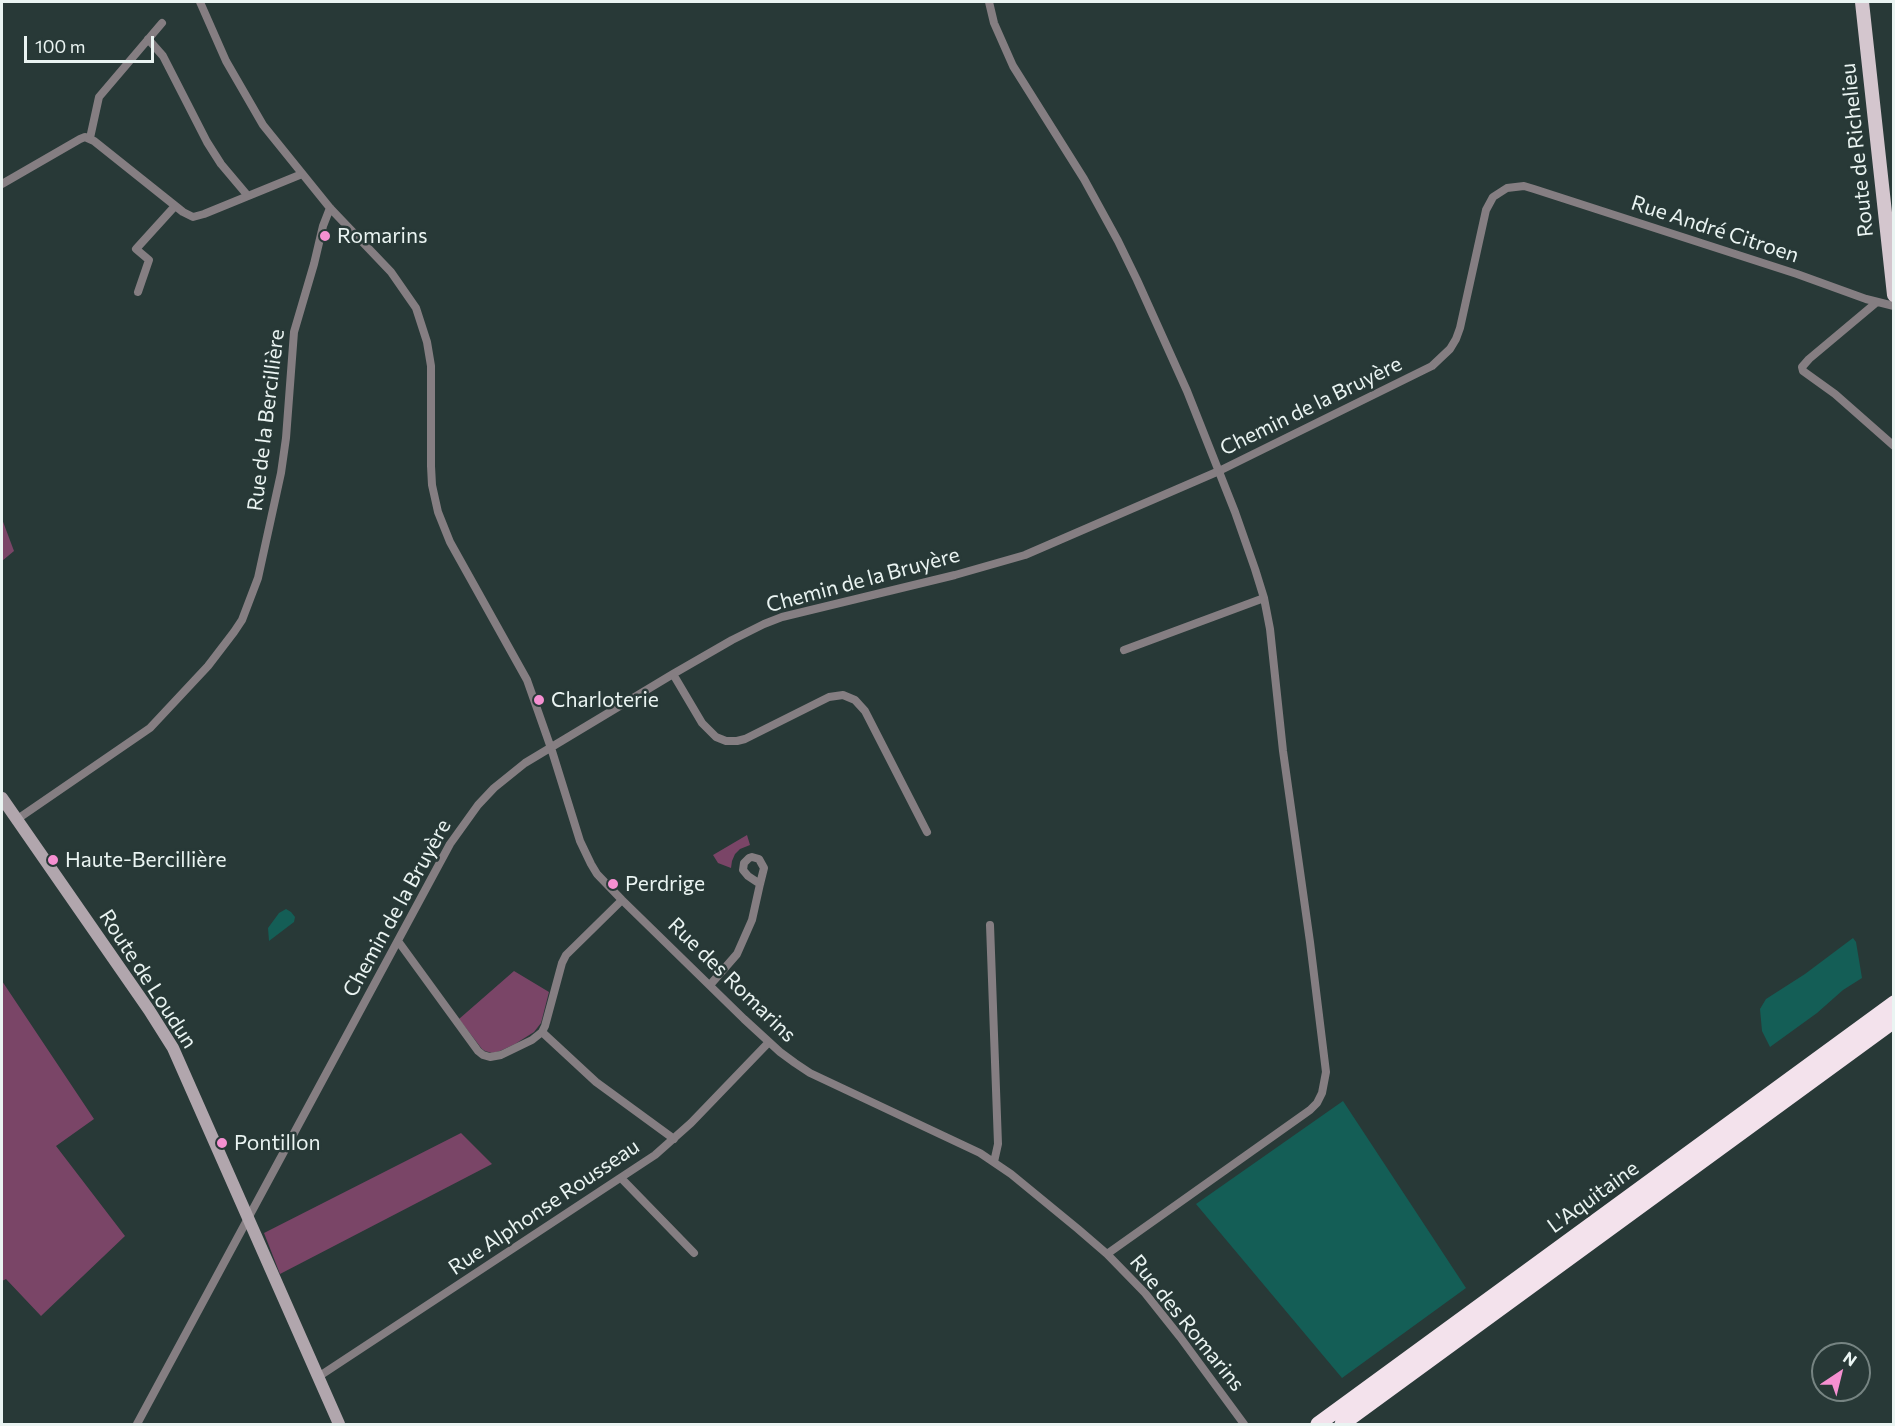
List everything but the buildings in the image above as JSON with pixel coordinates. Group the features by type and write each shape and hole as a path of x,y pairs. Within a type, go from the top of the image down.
{"highway":[{"name":"L'Aquitaine","path":"1318,1425 1893,1003"},
{"name":"L'Aquitaine","path":"1342,1425 1893,1021"}],"main road":[{"name":"Route de Richelieu","path":"1862,2 1893,295"},
{"name":"Route de Loudun","path":"2,798 163,1031 181,1065 339,1425"}],"street":[{"name":"Rue des Romarins","path":"200,2 226,61 263,125 330,208 391,272 416,308 427,342 431,366 431,466 432,485 438,512 450,542 521,668 551,747 585,853 597,874 769,1042 795,1063 810,1073 966,1146 994,1162 1107,1254 1161,1312 1244,1425"},
{"path":"989,2 998,35 1013,66 1084,179 1118,241 1172,355 1243,534 1264,598 1270,629 1283,751 1326,1072 1325,1083 1317,1102 1310,1110 1107,1254"},
{"path":"90,138 99,97 162,23"},
{"path":"148,39 163,57 207,142 221,164 248,196"},
{"path":"2,184 80,139 90,138 188,215 199,216 302,174"},
{"name":"Chemin de la Bruyère","path":"136,1425 450,844 462,825 494,788 525,763 551,747 748,632 782,617 955,575 1025,555 1219,471 1432,366 1450,349 1460,328 1486,210 1493,197 1499,192 1507,188 1524,186"},
{"name":"Rue André Citroen","path":"1524,186 1893,306"},
{"path":"138,292 148,260 136,249 175,206"},
{"name":"Rue de la Bercillière","path":"16,820 150,728 208,666 242,620 258,578 281,473 294,332 330,208"},
{"path":"1877,302 1802,367 1803,371 1835,394 1893,446"},
{"path":"1124,650 1264,598"},
{"path":"673,674 702,723 717,737 726,741 745,739 829,697 843,695 855,700 865,711 927,832"},
{"path":"710,984 731,962 743,943 752,920 760,884"},
{"path":"398,941 478,1051 490,1057 501,1055 532,1040 542,1032 566,955 622,900"},
{"path":"990,925 998,1144 994,1162"},
{"path":"542,1032 596,1082 674,1139"},
{"name":"Rue Alphonse Rousseau","path":"318,1377 655,1155 674,1139 769,1042"},
{"path":"621,1178 693,1253"}],"shaded area":[{"path":"2,519 14,551 2,561"},
{"path":"747,835 750,845 735,854 731,868 718,863 713,855"},
{"path":"286,909 295,917 294,922 269,941 268,928 279,913"},
{"path":"1853,938 1856,942 1862,978 1843,990 1817,1013 1770,1047 1762,1031 1760,1009 1766,999 1805,974"},
{"path":"514,971 549,992 541,1023 534,1032 515,1044 492,1053 485,1051 459,1019"},
{"path":"2,981 94,1119 56,1146 125,1236 41,1316 6,1279 2,1281"},
{"path":"1343,1101 1466,1288 1342,1378 1196,1204"},
{"path":"461,1133 492,1164 280,1274 264,1233"}],"place":[{"name":"Romarins","path":"325,236"},
{"name":"Charloterie","path":"539,700"},
{"name":"Haute-Bercillière","path":"53,860"},
{"name":"Perdrige","path":"613,884"},
{"name":"Pontillon","path":"222,1143"}]}
